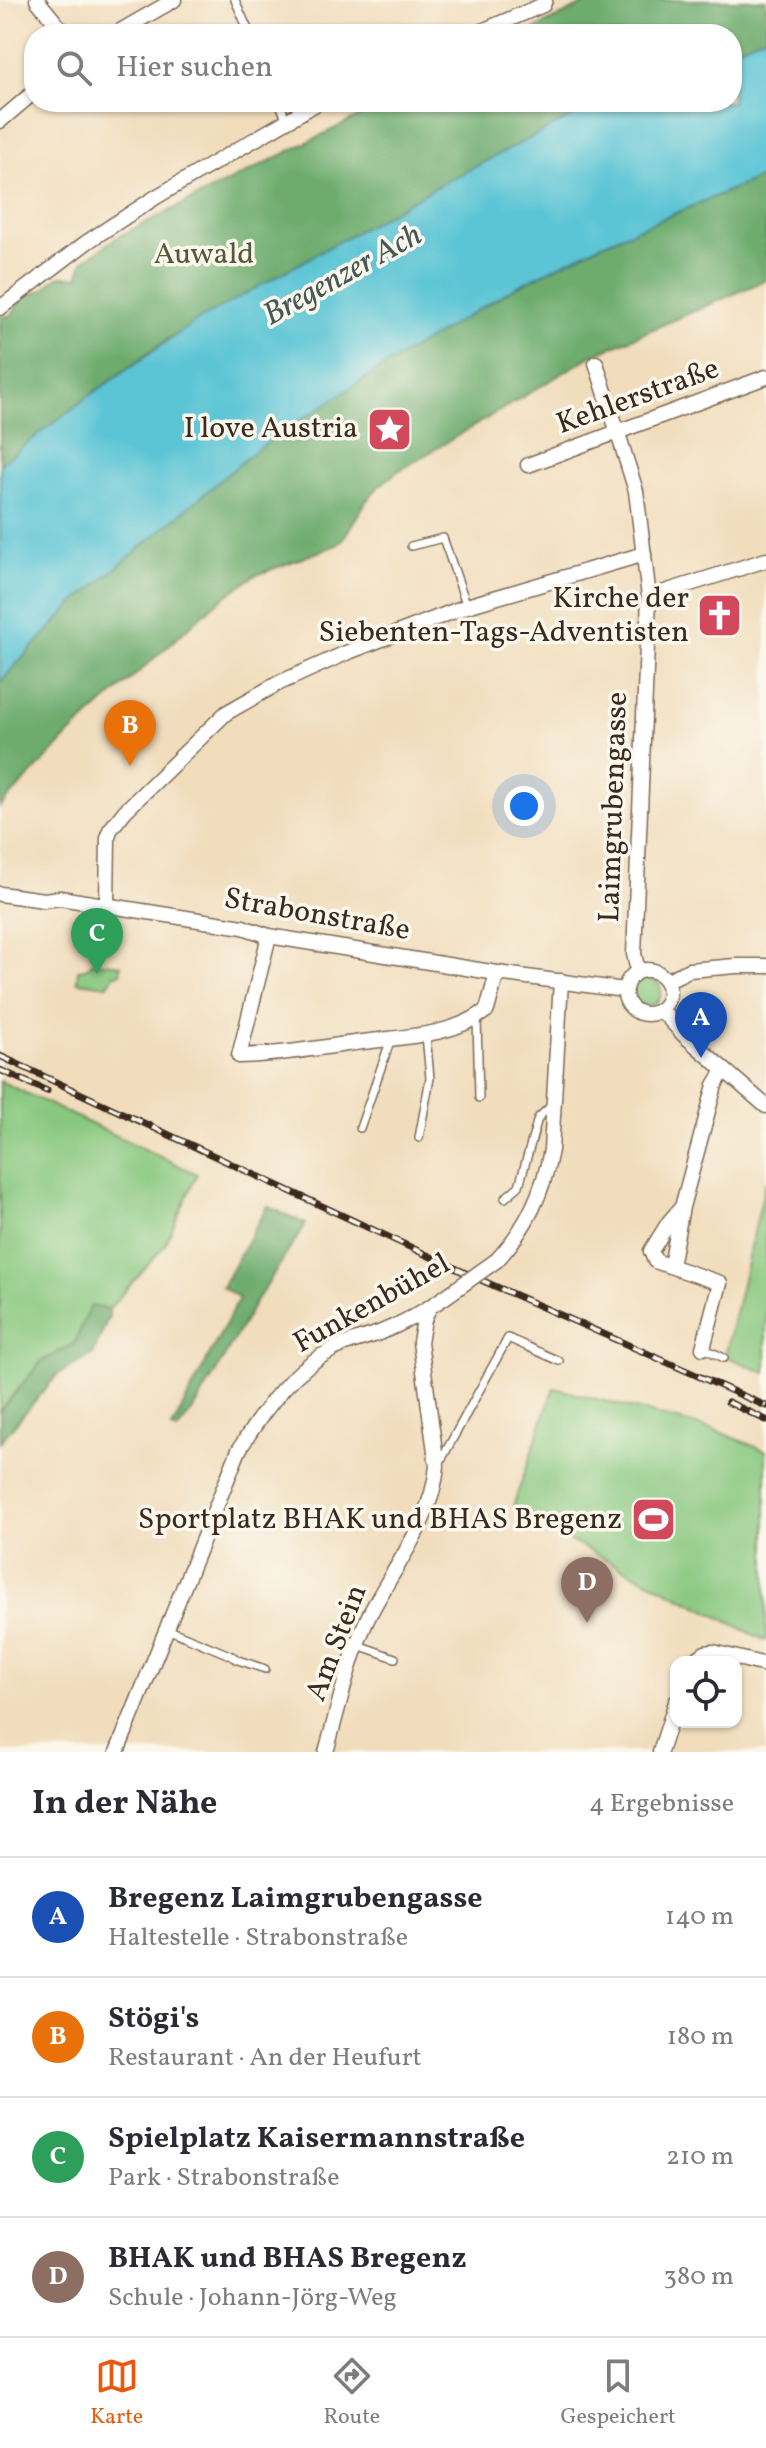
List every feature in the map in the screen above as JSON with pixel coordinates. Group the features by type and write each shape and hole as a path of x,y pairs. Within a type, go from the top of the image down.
{"street":[{"path":"37,0 57,24"},
{"path":"132,24 174,0"},
{"path":"498,24 543,5 545,0"},
{"path":"0,121 24,101"},
{"path":"0,308 87,242 156,197 302,112"},
{"name":"Laimgrubengasse","path":"596,363 636,491 649,597 634,954 638,971"},
{"name":"Kehlerstraße","path":"528,465 766,377"},
{"path":"107,905 110,830 136,800 226,713 277,684 346,653 467,606 644,554"},
{"path":"649,597 766,560"},
{"name":"Strabonstraße","path":"0,894 107,905 243,927 269,936 624,990"},
{"path":"269,936 239,1056 272,1055 426,1035 477,1018 487,1010 497,973"},
{"path":"666,981 689,970 766,966"},
{"path":"638,971 657,972 666,981 668,1000 661,1010 648,1015 635,1011 626,1002 624,990 629,979 638,971"},
{"name":"Funkenbühel","path":"117,1752 239,1450 261,1417 296,1377 317,1359 429,1308 497,1260 523,1228 541,1194 551,1150 561,981"},
{"path":"661,1010 684,1035 766,1106"},
{"path":"671,1266 682,1207 715,1085 724,1070"},
{"path":"682,1207 651,1251 655,1261 720,1283 703,1348"},
{"name":"Am Stein","path":"326,1752 367,1621 432,1496 437,1466 420,1342 429,1308"},
{"path":"701,1656 713,1652 729,1656"},
{"path":"742,1659 766,1665"},
{"path":"660,1752 670,1721"}],"lane":[{"path":"235,0 246,24"},
{"path":"283,112 287,121"},
{"path":"411,546 443,538 467,606"},
{"path":"477,1018 479,1098"},
{"path":"419,1138 430,1078 426,1035"},
{"path":"360,1128 391,1039"},
{"path":"505,1198 519,1186 538,1118 554,1103"},
{"name":"Am Stein","path":"437,1466 508,1338 559,1361"},
{"path":"703,1348 724,1358"},
{"path":"167,1629 265,1669"},
{"path":"358,1645 395,1658"}],"green space":[{"path":"593,0 766,0 766,35 742,46 742,24 545,24"},
{"name":"Auwald","path":"368,112 582,112 447,181 168,339 0,465 0,317 12,315 21,299 44,289 59,276 78,277 83,261 117,237"},
{"path":"766,175 766,280 593,355 397,472 367,500 337,545 254,576 216,603 74,730 0,807 0,682 71,606 256,450 376,371 514,288 602,244"},
{"path":"93,962 121,965 120,974 114,975 107,986 77,982 78,970 86,969"},
{"path":"647,978 657,982 661,992 657,1002 647,1006 637,1002 633,992 637,982"},
{"path":"0,1081 197,1174 165,1245 109,1309 90,1307 75,1343 41,1362 0,1411"},
{"path":"766,1181 766,1373 725,1356"},
{"path":"267,1206 306,1224 253,1306 198,1403 177,1431 172,1428 239,1298 222,1287"},
{"path":"90,1306 109,1309 93,1354 57,1375 0,1442 0,1411 41,1362 75,1343"},
{"name":"Sportplatz BHAK und BHAS Bregenz","path":"554,1388 712,1429 766,1451 766,1641 564,1538 566,1533 513,1506"}],"water":[{"name":"Bregenzer Ach","path":"766,35 766,175 602,244 514,288 376,371 256,450 71,606 0,682 0,465 3,462 89,396 195,322 447,181 582,112 742,112 742,46"}],"railway":[{"path":"0,1056 472,1276 766,1406"},
{"path":"0,1070 47,1091"},
{"path":"728,1402 766,1420"}],"place":[{"name":"I love Austria","path":"389,429"},
{"name":"Kirche der Siebenten-Tags-Adventisten","path":"720,616"},
{"name":"Stögi's","path":"130,766"},
{"name":"Spielplatz Kaisermannstraße","path":"97,974"},
{"name":"Bregenz Laimgrubengasse","path":"701,1058"},
{"name":"Sportplatz BHAK und BHAS Bregenz","path":"653,1520"},
{"name":"BHAK und BHAS Bregenz","path":"587,1623"}]}
